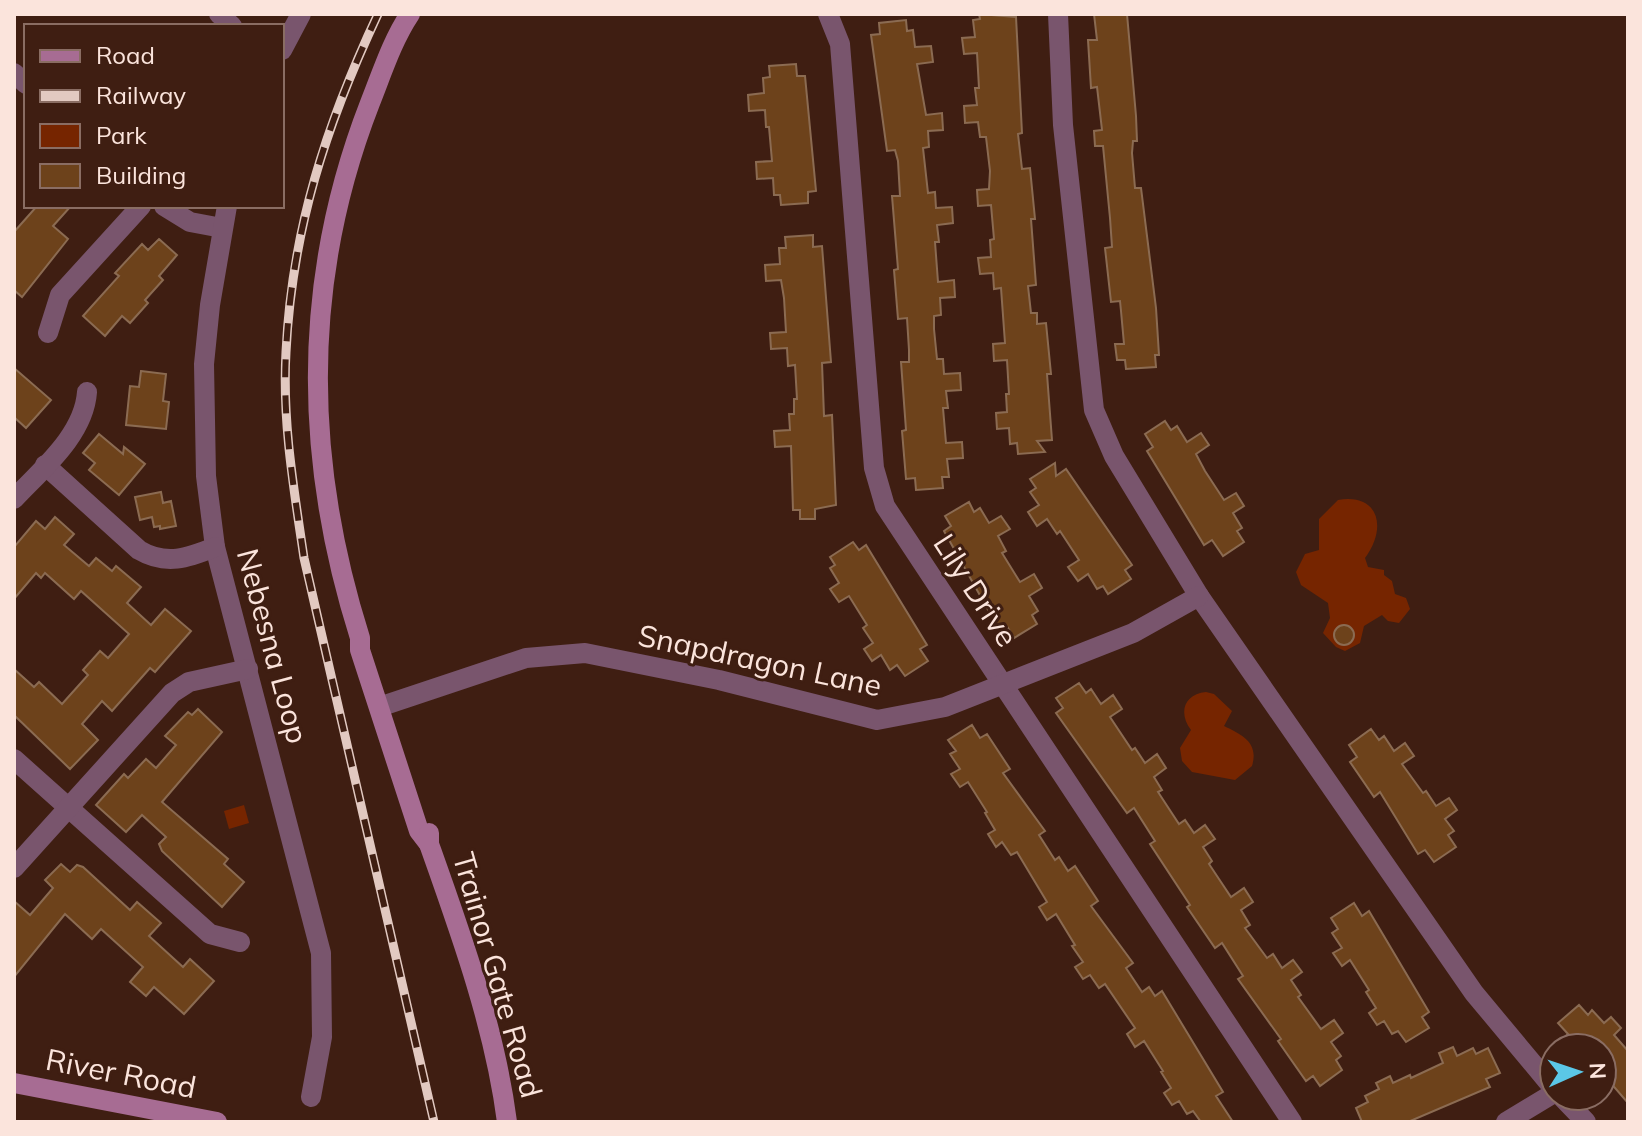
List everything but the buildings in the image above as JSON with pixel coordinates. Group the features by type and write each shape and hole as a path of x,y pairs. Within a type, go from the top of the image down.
{"main road":[{"name":"Trainor Gate Road","path":"410,14 387,59 344,178 318,338 315,389 325,488 360,638 360,650 419,831 429,844"},
{"name":"Trainor Gate Road","path":"360,638 370,649 429,827 429,844 503,1083 507,1122"},
{"name":"River Road","path":"14,1083 217,1122"}],"street":[{"path":"284,46 301,14"},
{"name":"Lily Drive","path":"828,14 840,44 874,468 885,506 1292,1122"},
{"path":"1058,14 1063,125 1094,410 1114,456 1199,596 1474,993 1538,1071"},
{"path":"48,333 60,295 139,208"},
{"path":"167,208 190,222 222,228"},
{"name":"Nebesna Loop","path":"227,208 210,305 203,411 206,476 215,547 321,953 322,1037 311,1097"},
{"path":"14,499 77,426 86,410 87,392"},
{"path":"45,465 139,550 154,559 176,560 215,547"},
{"name":"Snapdragon Lane","path":"388,704 526,658 585,653 719,680 877,720 945,707 1001,682 1133,633 1199,596"},
{"path":"14,868 172,693 189,682 248,669"},
{"path":"14,759 210,934 240,942"},
{"path":"1506,1122 1538,1101"}],"green space":[{"path":"1352,499 1371,508 1377,525 1372,547 1365,558 1368,567 1384,570 1384,575 1392,581 1395,594 1406,598 1410,609 1399,623 1388,621 1382,615 1364,626 1360,643 1345,651 1336,647 1323,633 1330,618 1328,603 1301,585 1296,572 1305,554 1319,550 1319,519 1338,500"},
{"path":"1206,692 1214,694 1232,711 1224,726 1248,741 1253,751 1252,766 1235,780 1192,772 1182,761 1180,748 1191,730 1185,717 1185,705 1193,696"},
{"path":"244,805 249,823 229,829 224,811"}],"railway":[{"path":"378,14 328,137 304,220 290,307 286,404 304,558 434,1122"}]}
